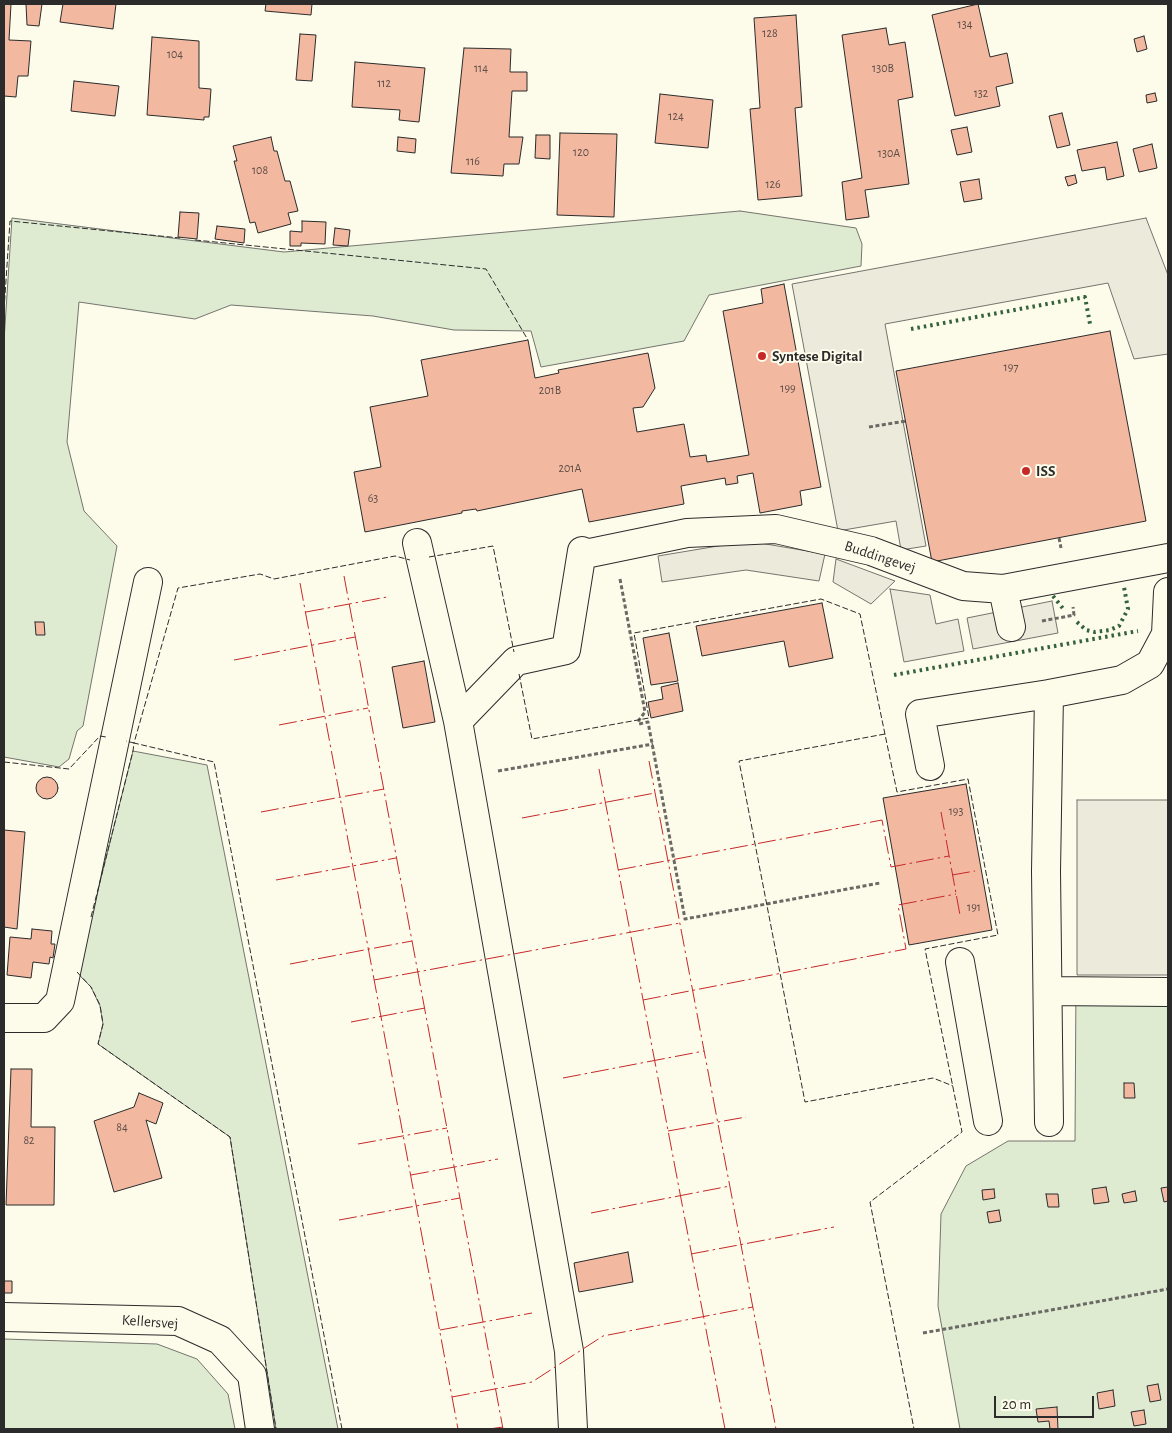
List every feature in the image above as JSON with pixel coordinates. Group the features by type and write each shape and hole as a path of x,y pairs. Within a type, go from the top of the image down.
{"street":[{"name":"Buddingevej","path":"458,721 516,661 566,650 586,552 687,533 776,528 871,551 963,586 1004,590 1167,566"},
{"path":"417,543 458,721 468,776 569,1351 573,1429"},
{"path":"4,1018 44,1018 60,1001 148,582"},
{"path":"1004,590 1011,627"},
{"path":"930,766 920,714 1049,694 1122,680 1150,664 1166,634 1168,592"},
{"path":"1049,694 1046,871 1050,1122"},
{"path":"960,962 988,1121"},
{"path":"1048,991 1168,992"},
{"name":"Kellersvej","path":"4,1317 178,1322 220,1340 252,1375 260,1429"}],"path":[{"path":"869,427 906,421"},
{"path":"626,610 644,712 639,720 639,724 648,722 685,919 880,883"},
{"path":"468,776 652,744"},
{"path":"923,1333 1168,1289"}],"green space":[{"path":"740,211 856,228 862,244 861,266 709,295 684,341 541,367 531,331 454,330 373,316 231,305 195,319 79,302 67,442 84,511 117,546 83,726 77,731 69,759 59,767 4,757 4,341 12,218 284,252"},
{"path":"133,751 207,765 338,1429 276,1429 230,1137 98,1044 103,1024 100,1006 91,987 77,973"},
{"path":"1076,982 1168,983 1168,1429 960,1429 938,1306 941,1214 966,1166 1008,1141 1075,1141"},
{"path":"4,1339 157,1344 197,1359 228,1394 235,1429 4,1429"}],"shaded area":[{"path":"1146,218 1168,275 1168,354 1134,359 1108,283 885,324 926,546 901,550 896,521 838,531 792,284"},
{"path":"748,541 825,554 819,581 746,570 662,582 658,556"},
{"path":"836,559 895,581 871,604 833,582"},
{"path":"890,589 930,595 936,624 958,619 964,651 904,662"},
{"path":"1052,601 1058,633 973,649 967,618"},
{"path":"1077,800 1168,800 1168,975 1077,975"}],"building":[{"path":"4,4 11,4 9,40 31,41 28,76 18,76 16,97 4,96"},
{"path":"26,4 42,4 39,26 27,25"},
{"path":"63,4 116,4 113,29 60,22"},
{"path":"266,4 312,4 311,15 265,11"},
{"path":"978,4 990,57 1007,53 1013,83 996,87 1000,106 955,116 932,15"},
{"path":"796,15 802,107 795,108 802,196 758,200 750,109 760,108 754,18"},
{"path":"886,28 889,45 905,42 913,97 898,100 909,184 865,190 869,217 846,220 842,182 862,178 842,35"},
{"path":"300,34 316,35 312,81 296,80"},
{"path":"1144,36 1147,49 1137,52 1134,39"},
{"path":"152,37 199,41 199,88 211,89 209,117 204,117 204,120 147,115"},
{"path":"464,48 511,49 510,72 527,72 527,91 512,91 509,137 523,137 519,164 504,164 503,176 451,173"},
{"path":"355,62 425,68 419,122 399,120 400,110 352,107"},
{"path":"74,81 119,86 115,116 71,111"},
{"path":"1155,93 1157,101 1147,103 1146,95"},
{"path":"660,94 713,100 708,148 655,143"},
{"path":"1062,113 1070,145 1057,148 1049,116"},
{"path":"967,127 972,152 957,155 951,130"},
{"path":"560,133 617,134 614,217 557,215"},
{"path":"536,135 550,135 550,159 535,158"},
{"path":"271,137 285,181 290,181 298,211 288,213 291,224 258,233 255,222 250,223 234,161 237,161 233,146"},
{"path":"398,137 416,139 415,153 397,151"},
{"path":"1117,142 1124,176 1107,180 1105,167 1082,171 1077,150"},
{"path":"1152,144 1157,168 1139,172 1133,149"},
{"path":"1075,175 1077,183 1068,186 1065,177"},
{"path":"979,179 982,199 964,202 960,182"},
{"path":"180,212 199,213 197,239 178,237"},
{"path":"302,221 326,222 325,244 301,243 301,246 290,246 290,231 302,232"},
{"path":"217,226 245,229 244,243 215,239"},
{"path":"335,228 350,230 348,246 333,245"},
{"path":"784,284 821,487 800,491 802,505 760,513 753,473 737,476 738,483 726,485 725,478 681,486 684,504 589,522 582,489 477,511 476,509 462,511 462,513 365,532 354,472 381,467 370,407 428,396 421,360 528,340 535,378 559,373 558,370 648,353 655,388 643,407 633,408 637,432 684,424 690,457 706,455 707,462 749,455 723,311 763,303 761,289"},
{"name":"ISS","path":"1110,331 1146,521 932,562 896,371"},
{"path":"822,603 833,658 789,667 784,641 702,656 696,626"},
{"path":"35,622 44,622 45,635 36,635"},
{"path":"669,633 678,681 651,685 643,638"},
{"path":"424,661 435,722 403,728 392,667"},
{"path":"678,683 683,711 651,718 648,702 663,699 661,687"},
{"path":"47,777 55,780 58,788 55,796 47,799 39,796 36,788 39,780"},
{"path":"966,784 992,930 909,945 883,798"},
{"path":"4,830 25,832 17,929 4,927"},
{"path":"32,929 52,931 51,944 55,944 53,958 50,957 49,964 33,962 31,978 7,975 10,937 31,939"},
{"path":"11,1069 32,1069 31,1127 55,1127 54,1205 6,1205"},
{"path":"1124,1083 1134,1083 1135,1098 1124,1098"},
{"path":"139,1093 163,1103 156,1124 146,1120 162,1178 114,1192 94,1121 134,1107"},
{"path":"1106,1187 1109,1202 1094,1204 1092,1189"},
{"path":"1168,1187 1168,1201 1164,1202 1161,1188"},
{"path":"994,1189 995,1198 983,1200 982,1190"},
{"path":"1135,1191 1137,1201 1124,1203 1122,1194"},
{"path":"1046,1194 1058,1194 1059,1207 1048,1207"},
{"path":"999,1210 1001,1221 989,1223 987,1212"},
{"path":"628,1252 633,1282 579,1292 574,1263"},
{"path":"4,1281 12,1281 12,1293 4,1293"},
{"path":"1158,1384 1161,1400 1150,1402 1147,1386"},
{"path":"1113,1390 1115,1406 1099,1409 1097,1393"},
{"path":"1057,1407 1058,1429 1050,1429 1049,1421 1038,1422 1036,1409"},
{"path":"1144,1410 1146,1424 1134,1426 1131,1412"}],"hedge":[{"path":"911,329 1085,297 1090,324"},
{"path":"1077,622 1086,630 1095,632 1110,630 1119,626 1128,609 1124,587"},
{"path":"1053,596 1065,611"},
{"path":"894,675 1138,631"}],"fence":[{"path":"4,310 10,221 180,238"},
{"path":"195,240 486,269 528,340"},
{"path":"429,557 493,546 514,652"},
{"path":"342,1429 214,762 134,743 178,588 260,574 274,579 395,556 410,560"},
{"path":"519,674 532,739 649,718 634,633 821,599 860,614 897,792 968,779 998,935 925,949 962,1132 870,1202 914,1429"},
{"path":"885,734 739,761 805,1102 933,1078 953,1086"},
{"path":"4,762 69,769 100,736 106,737"},
{"path":"91,917 133,751 134,743 126,741"},
{"path":"77,972 91,987 100,1005 103,1024 98,1044 230,1137 276,1429"}],"power":[{"path":"344,576 503,1429"},
{"path":"300,583 458,1429"},
{"path":"306,612 387,597"},
{"path":"234,660 355,637"},
{"path":"279,725 368,708"},
{"path":"649,761 776,1429"},
{"path":"599,769 725,1429"},
{"path":"261,812 384,789"},
{"path":"522,818 655,793"},
{"path":"941,812 960,915"},
{"path":"618,870 882,820 891,867 949,856"},
{"path":"276,880 396,858"},
{"path":"952,875 975,871"},
{"path":"643,1000 906,949 898,905 956,894"},
{"path":"374,980 680,923"},
{"path":"290,964 412,941"},
{"path":"351,1022 425,1008"},
{"path":"563,1078 704,1051"},
{"path":"668,1131 746,1117"},
{"path":"358,1144 447,1128"},
{"path":"411,1175 498,1159"},
{"path":"591,1213 730,1186"},
{"path":"339,1220 460,1198"},
{"path":"691,1254 834,1227"},
{"path":"452,1397 532,1382 603,1336 753,1307"},
{"path":"440,1330 532,1313"},
{"path":"489,1429 503,1427"}],"place":[{"name":"Syntese Digital","path":"762,356"},
{"name":"ISS","path":"1026,471"}]}
